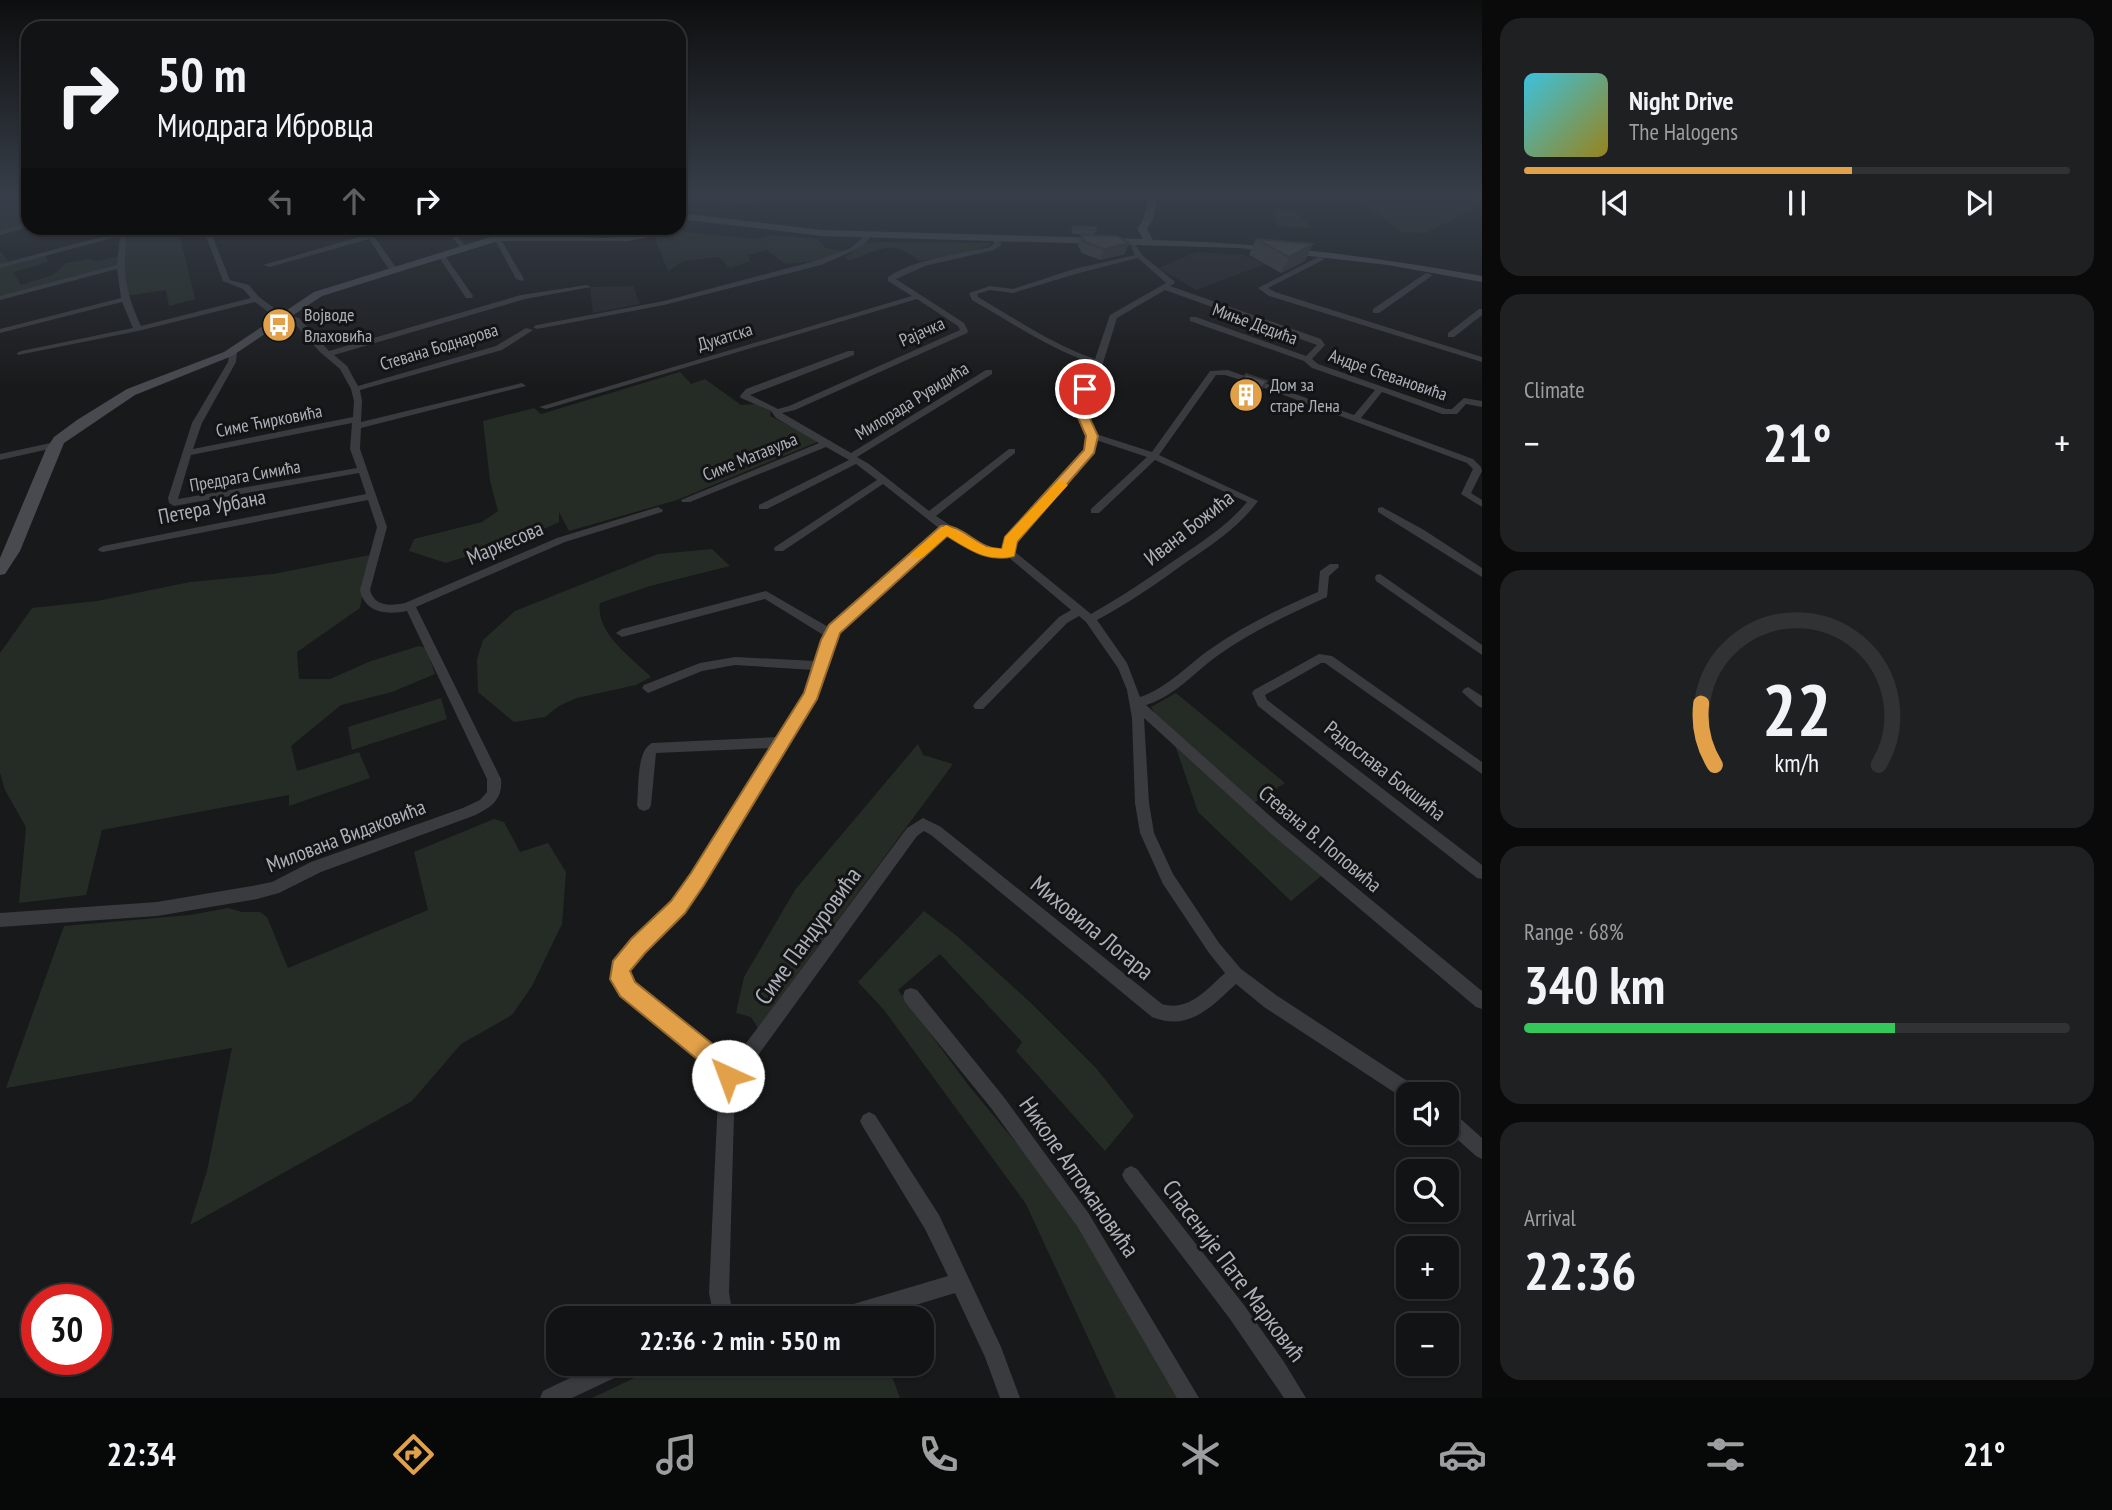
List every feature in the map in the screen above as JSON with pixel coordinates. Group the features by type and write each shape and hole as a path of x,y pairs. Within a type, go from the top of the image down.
{"main road":[{"path":"0,570 12,551 55,445 82,423 131,392 233,352 318,294 427,258"},
{"path":"1313,258 1482,285"},
{"path":"1352,258 1482,279"}],"street":[{"path":"0,266 27,258"},
{"path":"121,258 125,299 138,329"},
{"path":"218,258 227,281 246,287 256,299 285,317 296,320 344,368 355,389 355,446 383,534 366,584 365,595 369,603"},
{"path":"267,265 291,258"},
{"path":"386,258 393,269"},
{"path":"444,258 469,296"},
{"path":"508,258 520,279"},
{"name":"Стевана Боднарова","path":"355,389 499,348 533,328 664,303 828,258"},
{"name":"Рајачка","path":"776,412 792,408 964,331 961,325 893,282 892,276 953,258"},
{"path":"1099,363 1067,351 975,298 973,293 986,288 1013,291 1096,265 1128,258"},
{"path":"1009,552 1010,540 1088,454 1092,436 1079,402 1099,363 1113,317 1171,283 1142,258"},
{"path":"1321,259 1262,288 1272,294 1482,360"},
{"path":"0,298 120,266"},
{"path":"1376,311 1429,275"},
{"path":"328,354 524,297 587,287"},
{"name":"Андре Стевановића","path":"1165,288 1318,341 1321,345 1307,359 1314,366 1447,413 1454,412 1464,401 1478,403"},
{"name":"Дукатска","path":"543,407 917,297"},
{"path":"0,331 125,299"},
{"path":"21,353 138,329 256,299"},
{"path":"1451,335 1482,311"},
{"name":"Миње Дедића","path":"1193,319 1307,359"},
{"name":"Предрага Симића","path":"233,352 232,362 197,424 174,503 361,470"},
{"path":"851,353 744,394 746,398 776,412 853,458 946,529 982,551 998,554 1009,552"},
{"path":"1095,511 1154,456 1213,373 1220,371 1356,418 1475,464 1478,469 1465,494 1482,504"},
{"name":"Милорада Рувидића","path":"763,507 853,458 989,372"},
{"name":"Симе Ћирковића","path":"187,453 357,423 522,386"},
{"path":"1356,418 1380,389"},
{"name":"Ивана Божића","path":"1084,615 1130,596 1187,558 1221,532 1253,501 1154,456 1092,436"},
{"name":"Симе Матавуља","path":"686,500 827,443"},
{"path":"0,457 55,445"},
{"path":"929,516 1012,452"},
{"path":"779,550 883,480"},
{"name":"Петера Урбана","path":"103,549 370,496"},
{"name":"Маркесова","path":"369,603 391,609 410,606 561,540 658,509"},
{"path":"1382,510 1482,573"},
{"path":"721,1306 719,1293 727,1074 722,1065 628,989 620,979 620,968 687,895 811,695 831,634 859,605 946,529"},
{"path":"1009,552 1084,615 1124,666 1136,703 1143,818 1147,833 1168,879 1214,948 1236,974 1276,1005 1396,1084"},
{"path":"1136,703 1156,698 1213,653 1275,615 1323,594 1324,574 1334,567"},
{"path":"1380,578 1482,652"},
{"path":"622,633 766,595 831,634"},
{"name":"Милована Видаковића","path":"0,920 157,909 274,888 316,867 468,812 490,801 494,791 494,779 410,606"},
{"path":"979,706 1063,620 1084,615"},
{"name":"Радослава Бокшића","path":"1482,769 1332,661 1319,658 1258,694 1262,703 1482,873"},
{"path":"648,688 700,667 735,661 822,666"},
{"path":"1468,692 1482,703"},
{"name":"Стевана В. Поповића","path":"1136,703 1273,827 1482,1000"},
{"path":"643,805 648,754 652,748 783,742"},
{"name":"Миховила Логара","path":"923,824 946,839 1158,1011 1177,1017 1188,1014 1236,974"},
{"name":"Симе Пандуровића","path":"727,1074 753,1048 912,832 923,824"},
{"name":"Николе Алтомановића","path":"911,996 997,1101 1077,1210 1189,1398"},
{"path":"869,1121 932,1222 994,1354 1010,1398"},
{"path":"1459,1129 1482,1150"},
{"name":"Спасеније Пате Марковић","path":"1130,1175 1224,1292 1296,1398"},
{"path":"880,1306 961,1282"},
{"path":"550,1398 597,1376"}],"shaded area":[{"path":"0,258 6,258 10,263 29,258 47,258 48,262 13,272 21,285 53,275 66,263 89,259 98,261 110,258 185,258 195,299 169,306 166,290 125,296 120,267 0,298"},
{"path":"663,258 708,258 683,261 668,271"},
{"path":"720,258 749,258 750,261 730,268"},
{"path":"778,258 823,258 814,261 785,264"},
{"path":"1182,258 1252,258 1265,264 1196,290 1159,268"},
{"path":"633,286 640,304 593,313 590,287"},
{"path":"680,372 691,384 705,379 741,405 756,404 771,411 770,416 820,441 677,500 569,531 559,512 559,522 514,543 492,542 471,555 446,563 409,551 414,539 482,522 498,511 490,481 483,421 534,408 541,414"},
{"path":"712,549 730,566 650,586 600,603 603,625 609,635 651,677 636,685 577,698 559,706 545,717 514,722 478,692 477,659 483,640 515,611 658,554"},
{"path":"370,555 360,608 297,652 299,679 330,679 371,661 419,646 426,648 435,674 392,692 341,705 291,746 297,771 359,752 370,778 289,806 289,795 102,830 86,895 19,903 26,827 5,790 0,773 0,653 32,608 97,601 190,582 273,574"},
{"path":"1176,693 1285,783 1249,806 1326,872 1291,901 1198,812 1176,748 1151,707"},
{"path":"441,698 447,719 352,750 348,727"},
{"path":"918,744 923,755 953,764 758,1028 751,1017 736,1013 744,977 795,890"},
{"path":"494,819 504,822 520,852 548,843 566,872 562,924 532,986 512,1015 461,1044 412,1101 190,1225 207,1171 232,1048 6,1088 64,926 190,915 228,908 242,912 260,912 267,917 288,968 428,910 414,852"},
{"path":"924,911 957,936 1031,1003 1096,1068 1134,1116 1105,1151 1016,1051 1022,1042 940,954 898,990 969,1086 1057,1192 1179,1398 1116,1398 1026,1204 884,1010 858,982"},
{"path":"639,1376 892,1376 900,1398 592,1398"}],"building":[{"path":"1246,374 1267,381 1258,393 1237,386"}],"slow traffic":[{"path":"917,554 946,529 990,554 1009,552 1010,540 1062,485"}],"place":[{"name":"Војводе Влаховића","path":"279,325"},
{"name":"Дом за старе Лена","path":"1246,395"}],"route":[{"path":"728,1076 722,1065 628,989 620,979 620,968 627,957 678,907 697,879 804,708 815,686 828,640 835,629 946,529 990,554 1009,552 1010,540 1055,493 1090,450 1092,436 1079,406 1085,389"}]}
